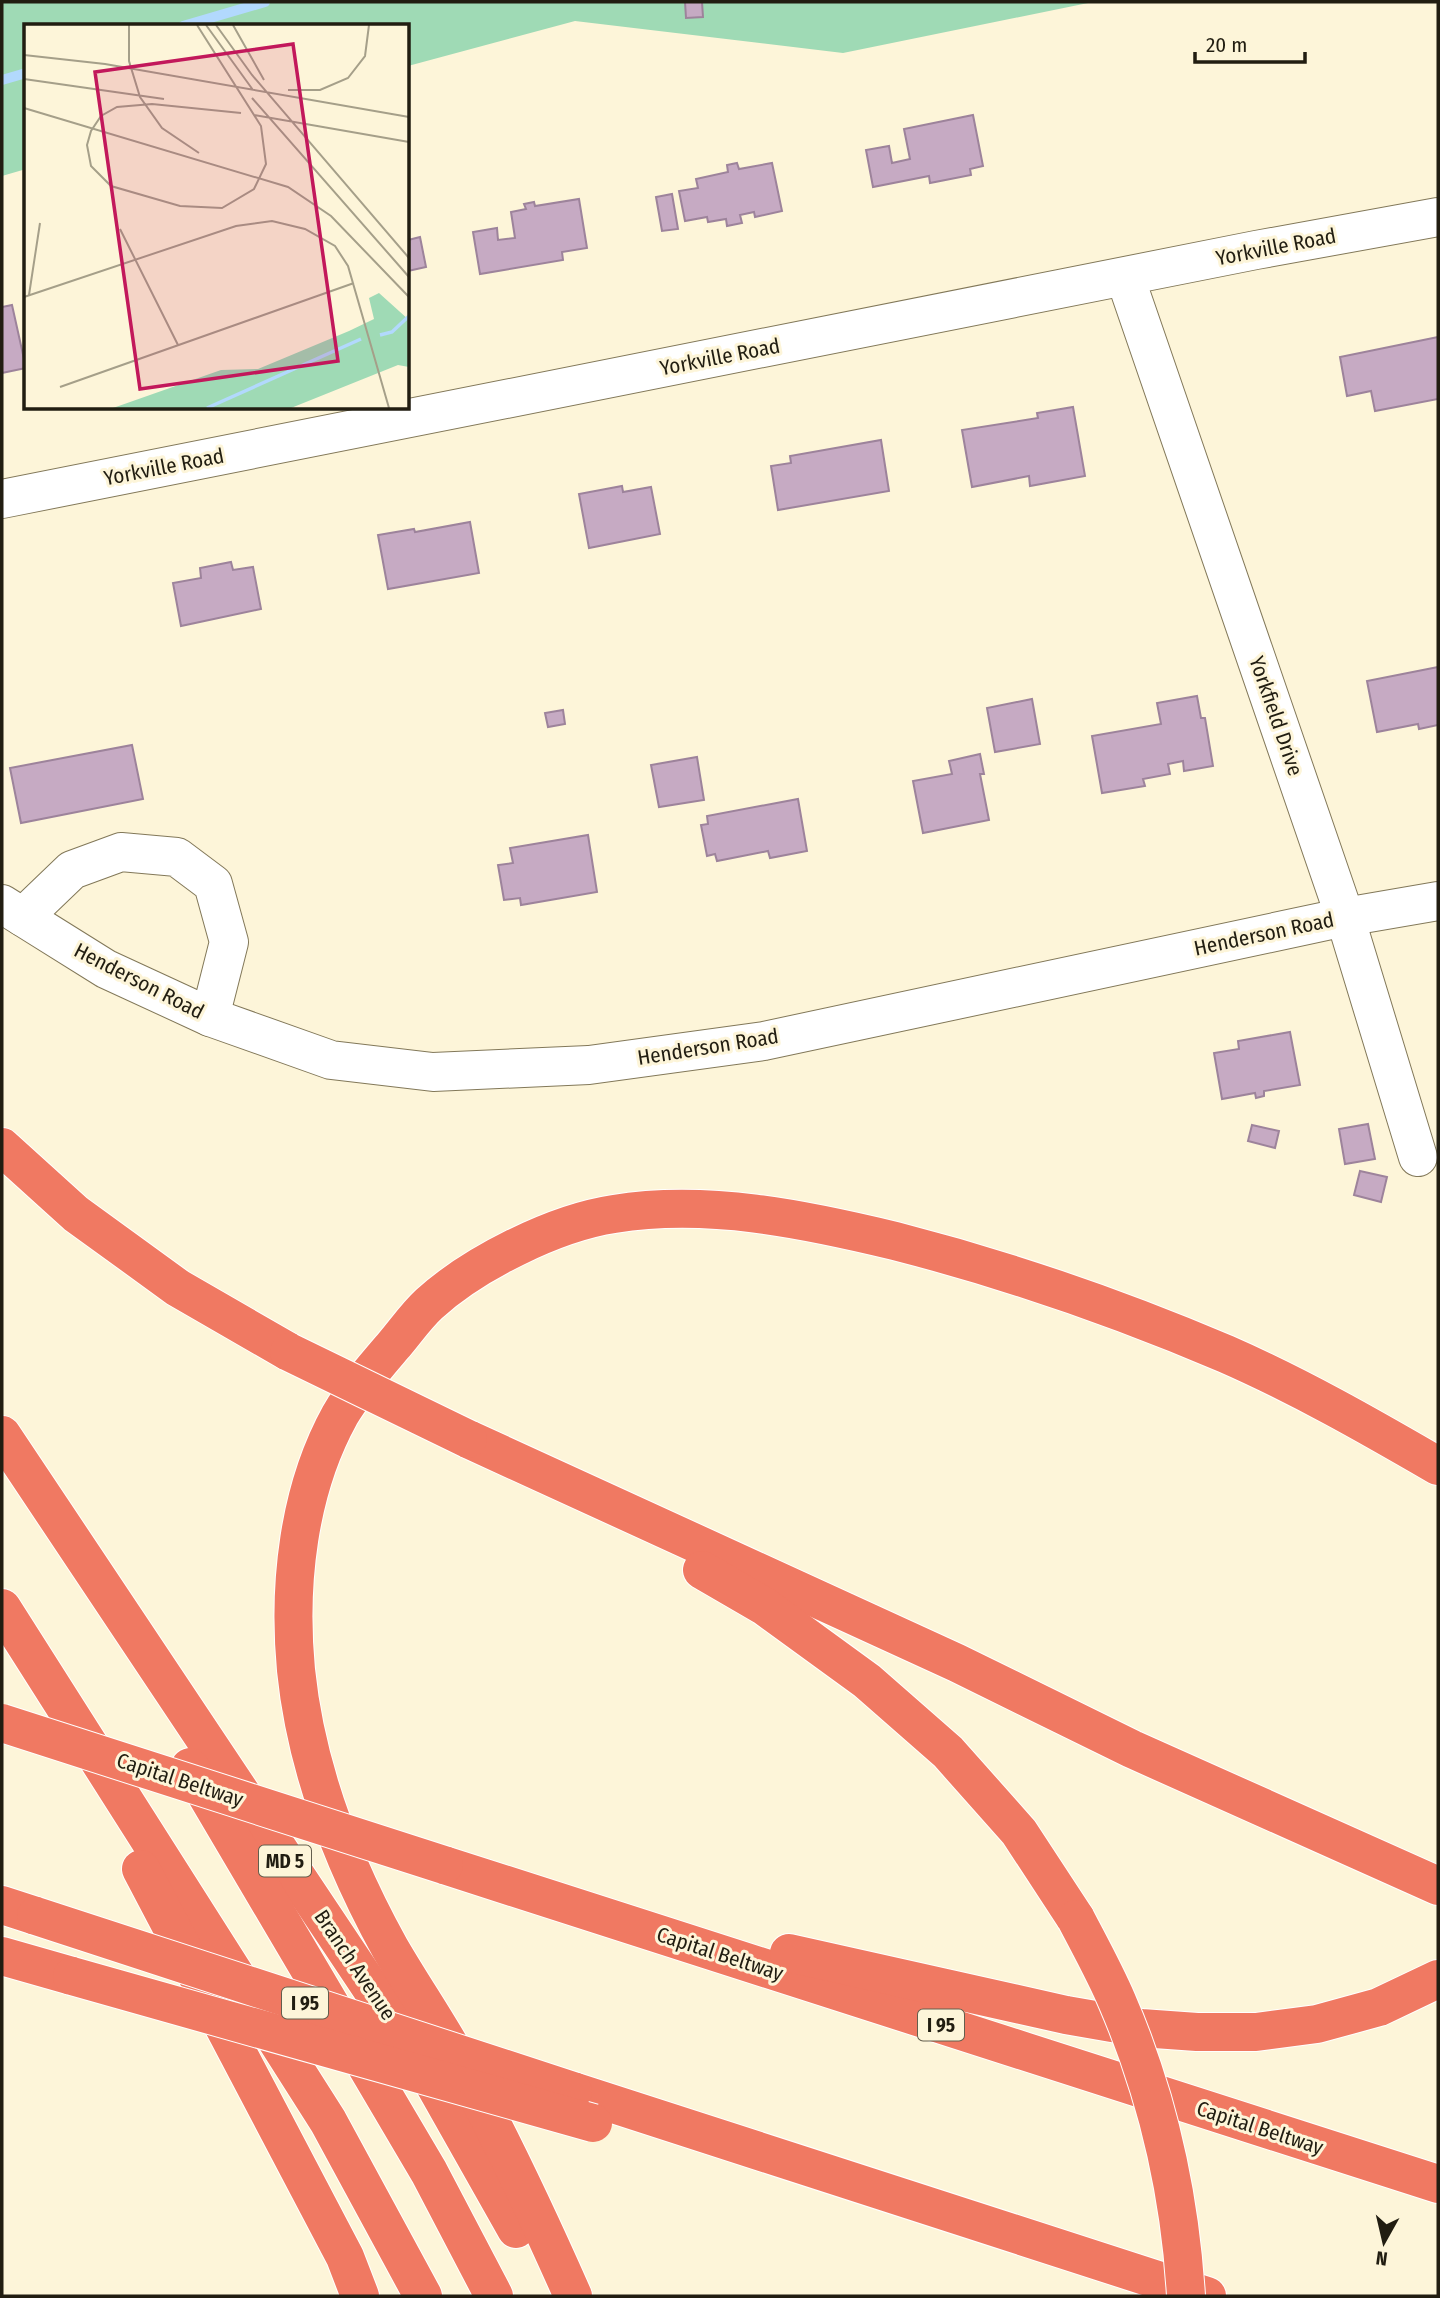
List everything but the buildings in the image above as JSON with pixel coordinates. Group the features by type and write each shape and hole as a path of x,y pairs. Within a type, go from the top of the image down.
{"highway":[{"path":"2,1147 76,1214 178,1288 289,1352 468,1439 957,1663 1132,1749 1430,1882"},
{"path":"573,2296 544,2230 458,2061 390,1947 348,1867 309,1751 296,1669 295,1601 300,1534 313,1475 341,1412 383,1357 428,1305 484,1263 545,1234 609,1214 674,1207 743,1212 838,1227 969,1260 1093,1301 1229,1355 1355,1418 1438,1466"},
{"name":"Branch Avenue","path":"2,1435 429,2075 551,2296"},
{"path":"468,1439 764,1606 867,1681 948,1752 1019,1832 1076,1919 1116,2000 1146,2078 1170,2167 1183,2242 1186,2296"},
{"path":"2,1448 429,2172 494,2296"},
{"path":"7,1617 345,2257 360,2296"},
{"path":"7,1617 328,2121 423,2296"},
{"name":"Capital Beltway","path":"2,1723 1438,2185"},
{"path":"444,1865 757,1945 1066,2015 1141,2028 1256,2032 1317,2024 1379,2007 1438,1979"},
{"name":"I 95","path":"19,1911 1207,2296"},
{"path":"2,1956 1201,2296"}],"street":[{"name":"Yorkville Road","path":"2,499 1438,217"},
{"name":"Yorkfield Drive","path":"1125,277 1345,917 1419,1157"},
{"path":"12,911 72,870 121,852 177,857 213,884 229,942 210,1017"},
{"name":"Henderson Road","path":"12,911 106,969 210,1017 331,1060 433,1072 589,1065 764,1041 1345,917 1438,901"}],"green space":[{"path":"2,2 1093,2 843,53 575,21 410,65 410,24 24,24 24,170 2,176"}],"waterway":[{"path":"190,24 265,2"},
{"path":"2,80 24,74"}]}
